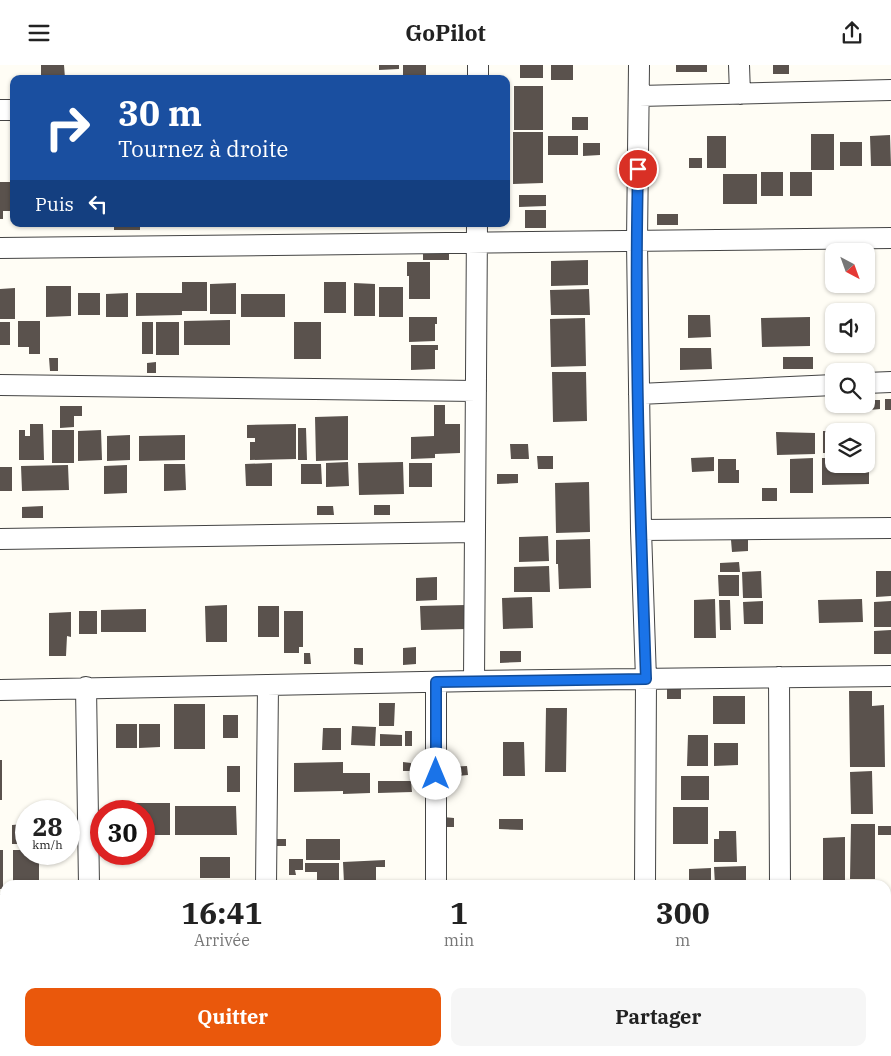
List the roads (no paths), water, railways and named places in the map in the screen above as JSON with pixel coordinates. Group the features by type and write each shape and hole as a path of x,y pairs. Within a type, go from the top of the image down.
{"street":[{"path":"639,65 637,242 641,530 646,679 645,880"},
{"path":"739,65 740,94"},
{"path":"639,97 891,90"},
{"path":"474,681 477,233"},
{"path":"0,248 477,233 637,242 891,238"},
{"path":"875,383 891,382"},
{"path":"0,385 476,391"},
{"path":"639,394 825,385"},
{"path":"641,530 891,528"},
{"path":"0,539 475,532"},
{"path":"779,677 780,880"},
{"path":"0,689 474,681 891,677"},
{"path":"436,682 436,880"},
{"path":"266,880 268,685"},
{"path":"86,687 89,880"}]}
